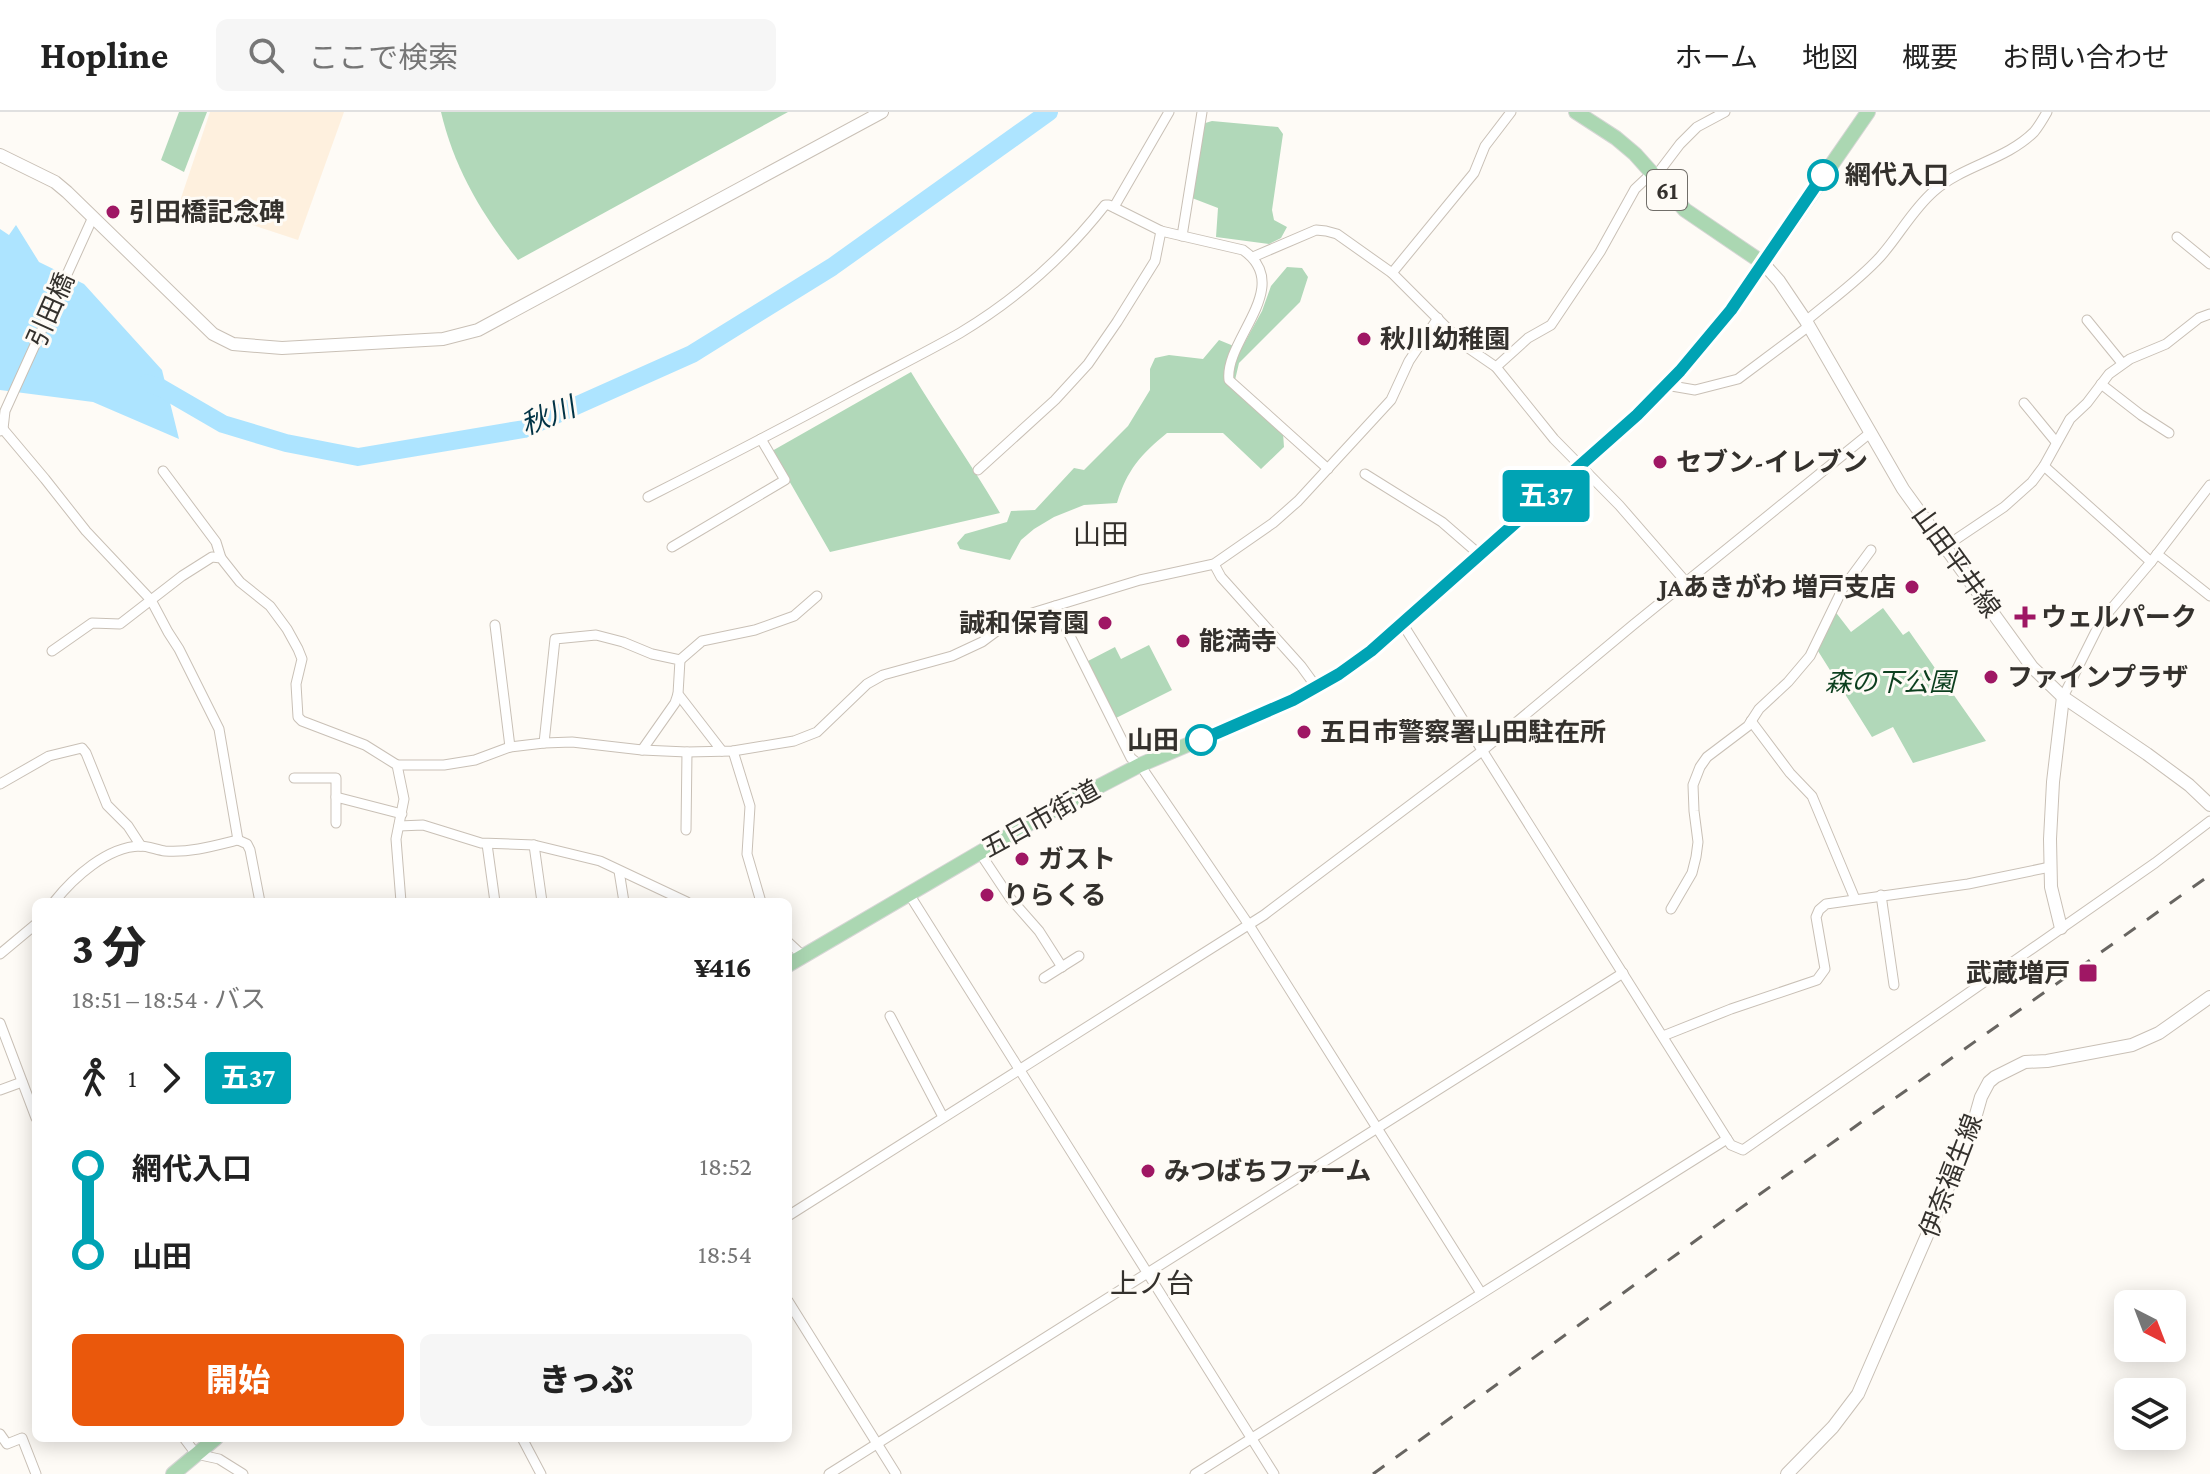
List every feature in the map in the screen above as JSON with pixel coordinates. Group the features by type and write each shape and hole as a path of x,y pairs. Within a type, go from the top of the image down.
{"main road":[{"path":"0,155 55,182 91,222 203,327 228,342 282,348 443,339 478,330 882,112"},
{"name":"61","path":"1576,112 1616,138 1685,210 1763,263"},
{"name":"五日市街道","path":"792,963 1044,815 1140,765 1268,712 1317,688 1371,651 1637,415 1666,385 1714,331 1868,112"},
{"name":"山田平井線","path":"1763,263 1808,323 1903,489 2032,667 2063,697 2147,754 2210,805"},
{"path":"2061,928 2051,887 2050,867 2053,782 2063,697"},
{"name":"伊奈福生線","path":"1787,1474 1833,1427 1858,1394 1964,1152 1981,1097 1989,1082 2025,1062 2047,1061 2132,1045 2159,1033 2210,997"},
{"path":"173,1474 211,1442"}],"street":[{"path":"1114,207 1169,112"},
{"path":"1182,236 1202,112"},
{"path":"1392,273 1474,173 1485,146 1511,112"},
{"path":"1496,367 1528,338 1551,325 1600,252 1635,189 1654,175 1697,127 1725,112"},
{"path":"1666,385 1695,390 1738,379 1808,323 1879,258 1905,222 1932,193 1959,173 2026,139 2047,112"},
{"path":"648,497 961,332 1010,298 1057,259 1105,205 1161,231 1243,250 1253,257 1260,273 1261,289 1253,317 1228,368 1229,380 1328,469"},
{"name":"引田橋","path":"1,430 5,411 91,222"},
{"path":"1253,257 1316,230 1326,231 1337,234 1392,273 1464,345 1496,367 1554,439 1619,505 1686,582"},
{"path":"978,470 1055,400 1088,364 1155,261 1161,231"},
{"path":"2177,237 2210,264"},
{"path":"1946,546 2004,507 2032,482 2070,419 2122,363 2166,344 2199,318 2210,314"},
{"path":"163,471 216,542 221,558 240,582 270,606 287,629 302,659 296,684 298,717 302,721 365,745 397,765 444,765 475,760 510,747 544,743 572,742 687,752 733,751 805,738 817,732 867,684 883,675 952,656 982,642 1013,619 1140,580 1214,564 1273,523 1391,400 1409,361 1438,318"},
{"path":"2087,320 2122,363"},
{"path":"2101,384 2169,433"},
{"path":"2024,403 2056,442"},
{"path":"1,430 86,531 151,600 219,729 238,840"},
{"path":"792,1213 1249,925 1482,751 1870,433"},
{"path":"672,547 785,480 761,439"},
{"path":"2044,466 2154,558 2210,596"},
{"path":"1365,474 1442,522 1480,555"},
{"path":"2063,697 2101,621 2210,485"},
{"path":"1671,909 1692,873 1696,857 1698,842 1693,785 1700,767 1707,757 1751,721 1810,656 1843,588 1871,550"},
{"path":"52,651 92,623 120,624 212,557 221,558"},
{"path":"1214,564 1221,577 1317,688"},
{"path":"642,750 675,703 680,660 702,641 755,630 794,616 817,596"},
{"path":"1055,606 1131,758 1140,765 1249,925 1481,1293"},
{"path":"1402,623 1727,1139 1731,1145 1743,1150 2155,863 2210,821"},
{"path":"495,625 510,747"},
{"path":"544,743 555,639 596,635 680,660"},
{"path":"678,694 722,751"},
{"path":"1751,721 1790,773 1812,796 1855,899"},
{"path":"0,784 49,756 82,748 107,805 128,826 141,846"},
{"path":"733,751 750,806 747,854 760,898"},
{"path":"686,830 687,752"},
{"path":"397,765 403,791 396,839 401,898"},
{"path":"294,778 336,778 336,823"},
{"path":"336,797 402,814"},
{"path":"399,826 423,825 487,844 534,845 600,861 678,898"},
{"path":"57,898 98,862 122,850 141,846 165,851 189,850 238,840 247,844 250,850 259,898"},
{"path":"487,844 494,898"},
{"path":"534,845 541,898"},
{"path":"980,853 1062,967"},
{"path":"1663,1036 1822,976 1825,969 1816,917 1826,904 1968,884 2050,867"},
{"path":"619,871 623,898"},
{"path":"909,894 1274,1474"},
{"path":"1881,895 1894,985"},
{"path":"0,954 32,927"},
{"path":"792,946 803,956"},
{"path":"1044,978 1079,956"},
{"path":"829,1474 1623,973"},
{"path":"890,1016 943,1117"},
{"path":"0,1023 32,1108"},
{"path":"0,1090 22,1082"},
{"path":"1195,1474 1727,1139"},
{"path":"792,1307 896,1474"},
{"path":"0,1434 7,1444 22,1438 36,1474"},
{"path":"187,1442 196,1454 219,1459 243,1474"},
{"path":"524,1442 541,1474"}],"shaded area":[{"path":"210,112 344,112 298,240 180,201"}],"green space":[{"path":"179,112 207,112 184,172 161,160"},
{"path":"441,112 788,112 518,260 471,190 453,152"},
{"path":"1212,121 1278,127 1283,134 1272,210 1274,220 1287,227 1281,238 1269,244 1216,237 1218,208 1192,198 1202,124"},
{"path":"1287,267 1302,268 1308,277 1300,302 1239,363 1235,380 1283,433 1284,447 1261,469 1223,433 1167,433 1136,464 1125,481 1117,503 1084,505 1054,517 1021,540 1010,560 960,549 957,543 965,534 1007,522 1011,511 1035,510 1074,468 1084,470 1128,426 1150,390 1150,369 1155,358 1169,355 1203,359 1219,340 1241,349 1262,311 1271,286"},
{"path":"911,372 1000,513 830,552 772,451"},
{"name":"森の下公園","path":"1883,608 1903,635 1909,631 1986,741 1913,763 1893,727 1872,737 1818,651 1834,610 1851,632"},
{"path":"1149,645 1172,690 1116,718 1088,661 1115,647 1121,659"}],"water":[{"path":"16,225 39,262 84,284 162,370 179,439 93,402 0,390 0,229 9,235"}],"waterway":[{"name":"秋川","path":"147,383 223,424 286,443 358,457 524,429 692,354 832,267 1049,112"}],"railway":[{"path":"1373,1474 1760,1194 2210,875"}],"bus line":[{"name":"五37","path":"1201,740 1317,688 1371,651 1637,415 1691,359 1731,310 1823,175"}],"place":[{"name":"網代入口","path":"1823,175"},
{"name":"引田橋記念碑","path":"113,212"},
{"name":"秋川幼稚園","path":"1364,339"},
{"name":"セブン-イレブン","path":"1660,462"},
{"name":"JAあきがわ 増戸支店","path":"1912,587"},
{"name":"ウェルパーク","path":"2025,617"},
{"name":"誠和保育園","path":"1105,623"},
{"name":"能満寺","path":"1183,641"},
{"name":"ファインプラザ","path":"1991,677"},
{"name":"五日市警察署山田駐在所","path":"1304,732"},
{"name":"山田","path":"1201,740"},
{"name":"ガスト","path":"1022,859"},
{"name":"りらくる","path":"987,895"},
{"name":"武蔵増戸","path":"2088,973"},
{"name":"みつばちファーム","path":"1148,1171"}],"district":[{"name":"山田","path":"1101,534"},
{"name":"上ノ台","path":"1152,1283"}]}
